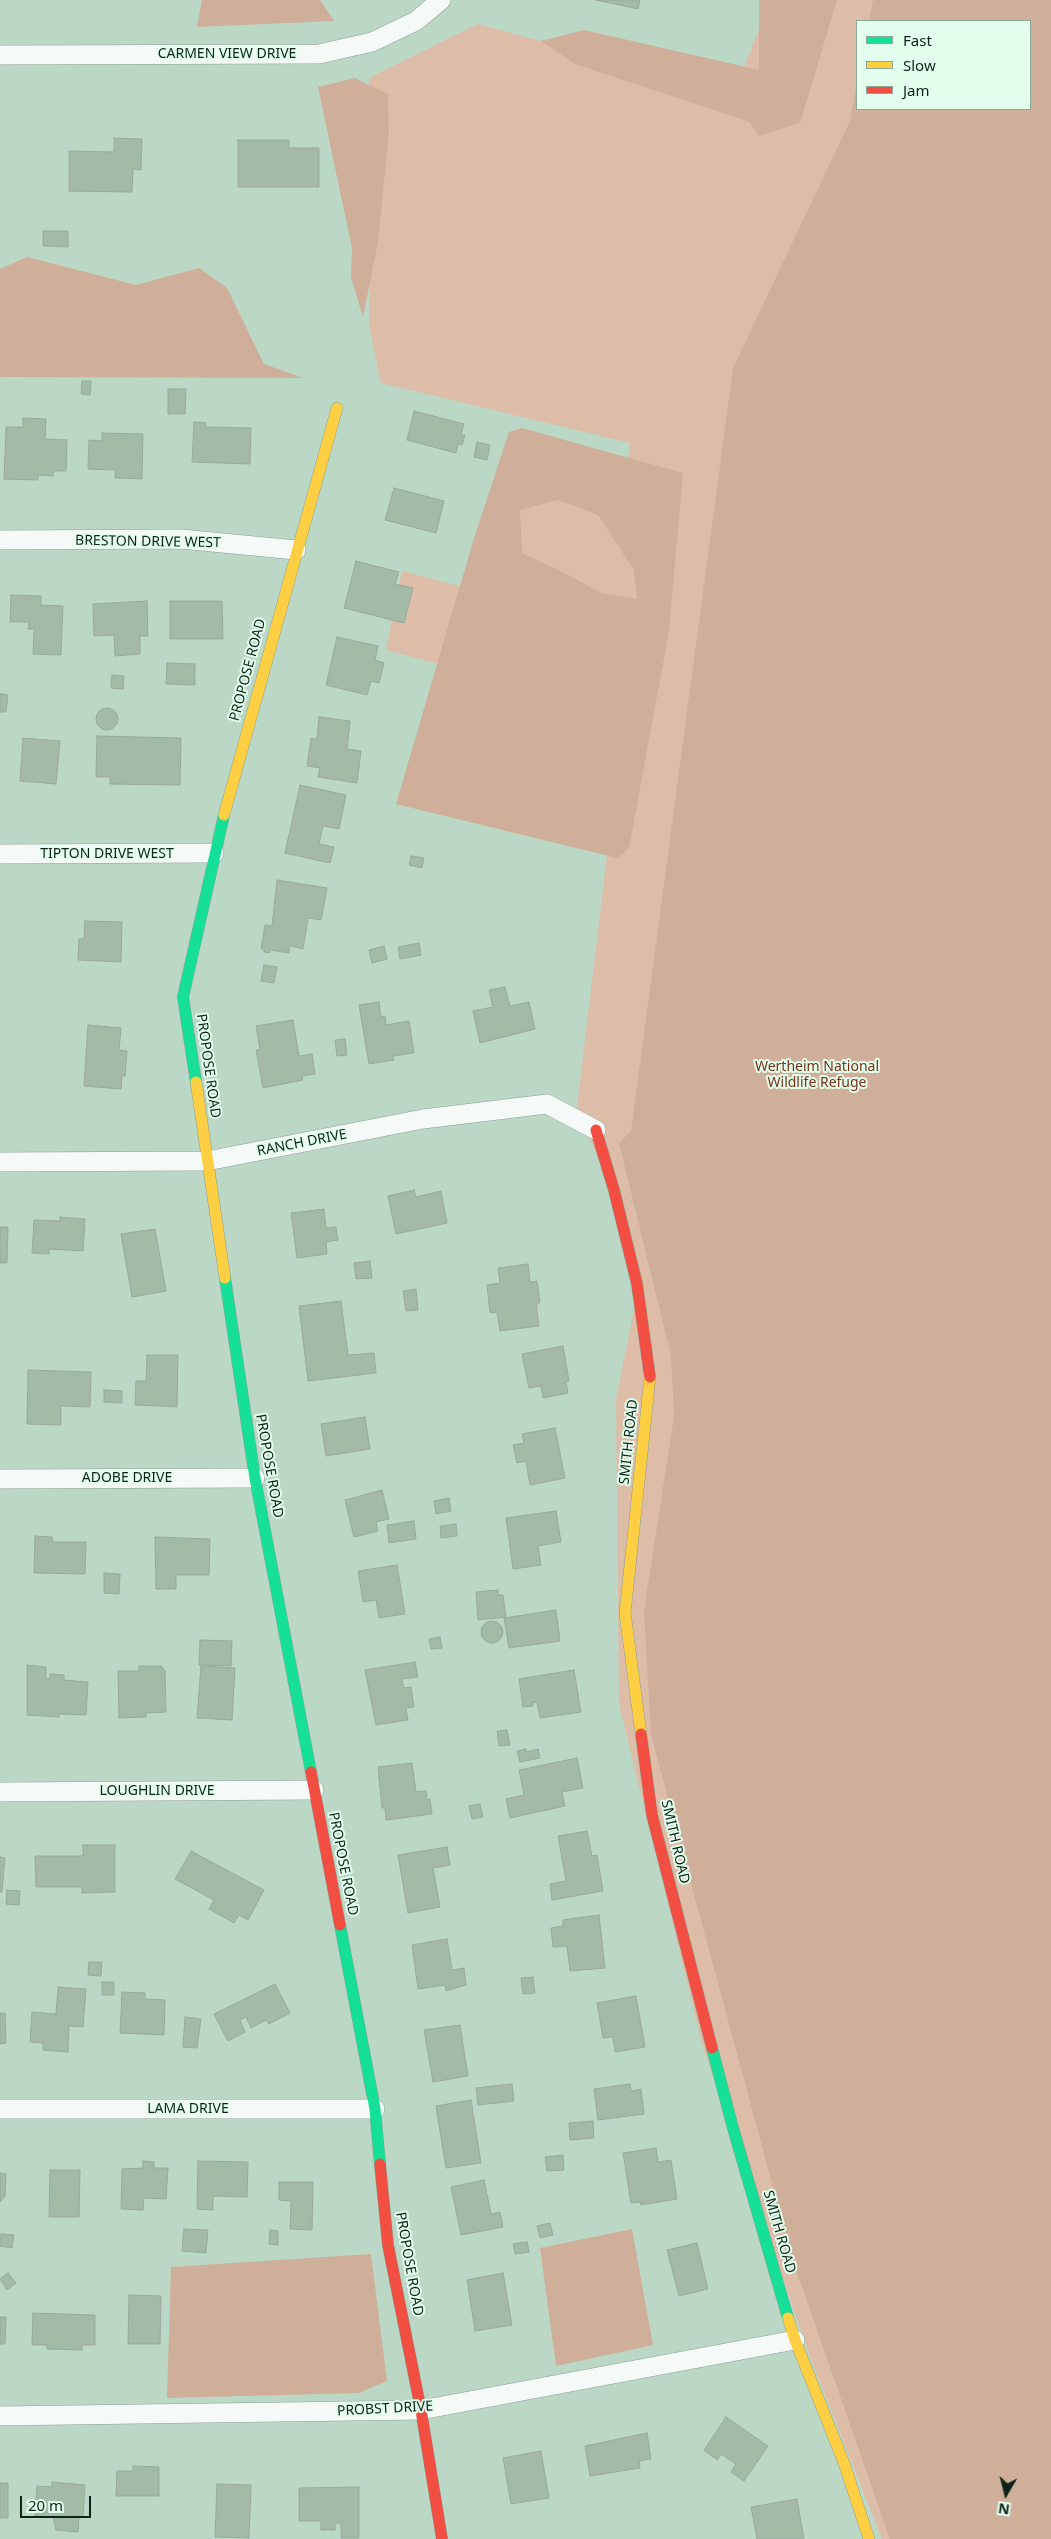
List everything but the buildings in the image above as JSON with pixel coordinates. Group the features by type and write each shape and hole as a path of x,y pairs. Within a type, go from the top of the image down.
{"street":[{"name":"CARMEN VIEW DRIVE","path":"0,55 319,54 372,42 416,21 441,0"},
{"name":"PROPOSE ROAD","path":"337,408 296,550 214,853 183,997 255,1478 375,2109 388,2245 421,2410 442,2539"},
{"name":"BRESTON DRIVE WEST","path":"0,540 181,539 296,550"},
{"name":"TIPTON DRIVE WEST","path":"0,854 214,853"},
{"name":"RANCH DRIVE","path":"0,1162 207,1161 423,1119 547,1104 596,1130"},
{"name":"SMITH ROAD","path":"596,1130 614,1190 637,1284 650,1384 625,1613 652,1815 733,2128 795,2340 844,2463 870,2539"},
{"name":"ADOBE DRIVE","path":"0,1479 255,1478"},
{"name":"LOUGHLIN DRIVE","path":"0,1792 314,1790"},
{"name":"LAMA DRIVE","path":"0,2109 375,2109"},
{"name":"PROBST DRIVE","path":"0,2416 421,2410 795,2340"}],"green space":[{"path":"202,0 320,0 334,21 197,27"},
{"path":"759,0 837,0 800,123 758,136 750,122 575,64 541,41 584,30 759,70"},
{"name":"Wertheim National Wildlife Refuge","path":"771,0 1051,0 1051,2539 882,2539 810,2357 702,2044 619,1704 616,1399 638,1289 633,1245 577,1107 615,787 597,706 386,650 402,571 608,625 601,593 563,572 521,553 520,510 558,500 598,515 619,547 630,443 381,383 369,325 369,78 478,24 733,94"},
{"name":"Wertheim National Wildlife Refuge","path":"873,0 1051,0 1051,2539 890,2539 793,2261 651,1735 644,1611 674,1417 671,1356 619,1143 631,1131 733,368 850,121 856,88 856,110 1031,110 1031,20 869,20"},
{"path":"355,78 388,94 389,132 378,242 363,317 351,278 352,248 318,87"},
{"path":"27,257 136,285 199,268 227,288 264,364 303,378 0,377 0,269"},
{"path":"522,428 683,473 669,631 629,848 617,858 396,804 474,538 509,432","holes":["558,500 598,515 634,570 637,599 601,593 563,572 522,553 520,510"]},
{"path":"632,2229 653,2345 556,2366 540,2248"},
{"path":"371,2254 387,2381 359,2393 167,2398 171,2267"}],"traffic: fast":[{"path":"196,1082 183,997 224,815"},
{"path":"225,1278 255,1478 311,1772"},
{"path":"340,1925 375,2109 380,2164"},
{"path":"712,2048 788,2318"}],"traffic: slow":[{"path":"224,815 337,408"},
{"path":"196,1082 225,1278"},
{"path":"641,1734 625,1613 650,1377"},
{"path":"788,2318 844,2463 869,2539"}],"traffic: jam":[{"path":"596,1130 614,1190 637,1284 650,1377"},
{"path":"641,1734 652,1815 712,2048"},
{"path":"311,1772 340,1925"},
{"path":"380,2164 388,2245 421,2410 442,2539"}]}
